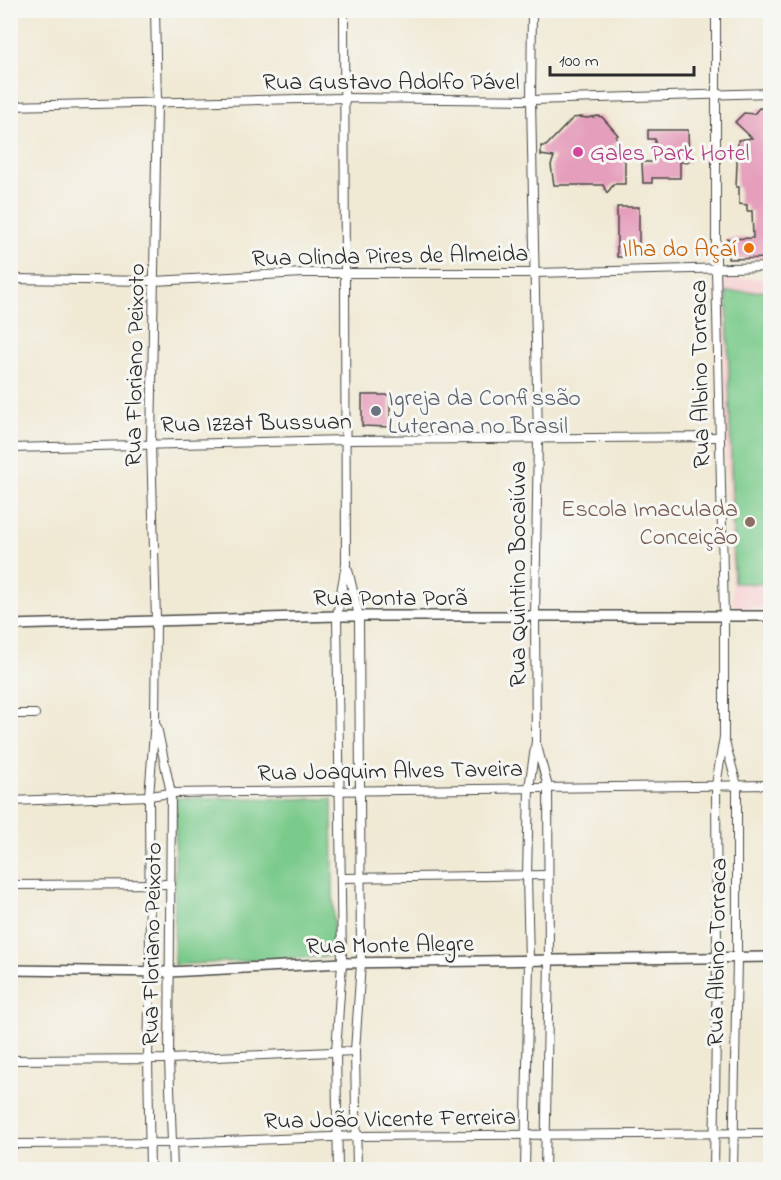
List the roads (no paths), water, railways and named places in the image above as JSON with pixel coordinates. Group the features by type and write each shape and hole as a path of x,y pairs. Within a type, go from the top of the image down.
{"street":[{"name":"Rua Floriano Peixoto","path":"150,1170 149,796 155,720 156,620 151,444 157,102 155,10"},
{"path":"338,1170 336,1052 342,963 337,616 346,564 344,10"},
{"name":"Rua Quintino Bocaiúva","path":"525,1170 529,960 528,788 536,741 535,616 538,438 531,100 532,10"},
{"name":"Rua Albino Torraca","path":"714,1170 717,958 716,785 724,737 724,617 716,268 716,10"},
{"name":"Rua Gustavo Adolfo Pável","path":"10,106 343,98 531,100 771,93"},
{"name":"Rua Olinda Pires de Almeida","path":"10,279 154,281 303,273 535,273 771,267"},
{"name":"Rua Izzat Bussuan","path":"10,448 346,440 719,437"},
{"path":"346,564 359,616 362,963 355,1051 357,1170"},
{"name":"Rua Ponta Porã","path":"10,625 337,616 771,616"},
{"path":"10,714 35,714"},
{"name":"Rua Floriano Peixoto","path":"155,720 171,793 169,1059 173,1170"},
{"name":"Rua Albino Torraca","path":"724,737 737,785 733,1170"},
{"name":"Rua Quintino Bocaiúva","path":"536,741 548,788 549,960 545,1170"},
{"name":"Rua Joaquim Alves Taveira","path":"10,801 149,796 171,793 771,785"},
{"path":"340,878 548,875"},
{"path":"10,885 171,884"},
{"name":"Rua Monte Alegre","path":"10,970 169,972 342,963 771,957"},
{"path":"10,1060 169,1059 355,1051"},
{"name":"Rua João Vicente Ferreira","path":"10,1144 151,1144 357,1136 771,1133"}],"place":[{"name":"Gales Park Hotel","path":"578,152"},
{"name":"Ilha do Açaí","path":"749,248"},
{"name":"Igreja da Confissão Luterana no Brasil","path":"376,411"},
{"name":"Escola Imaculada Conceição","path":"750,522"}]}
